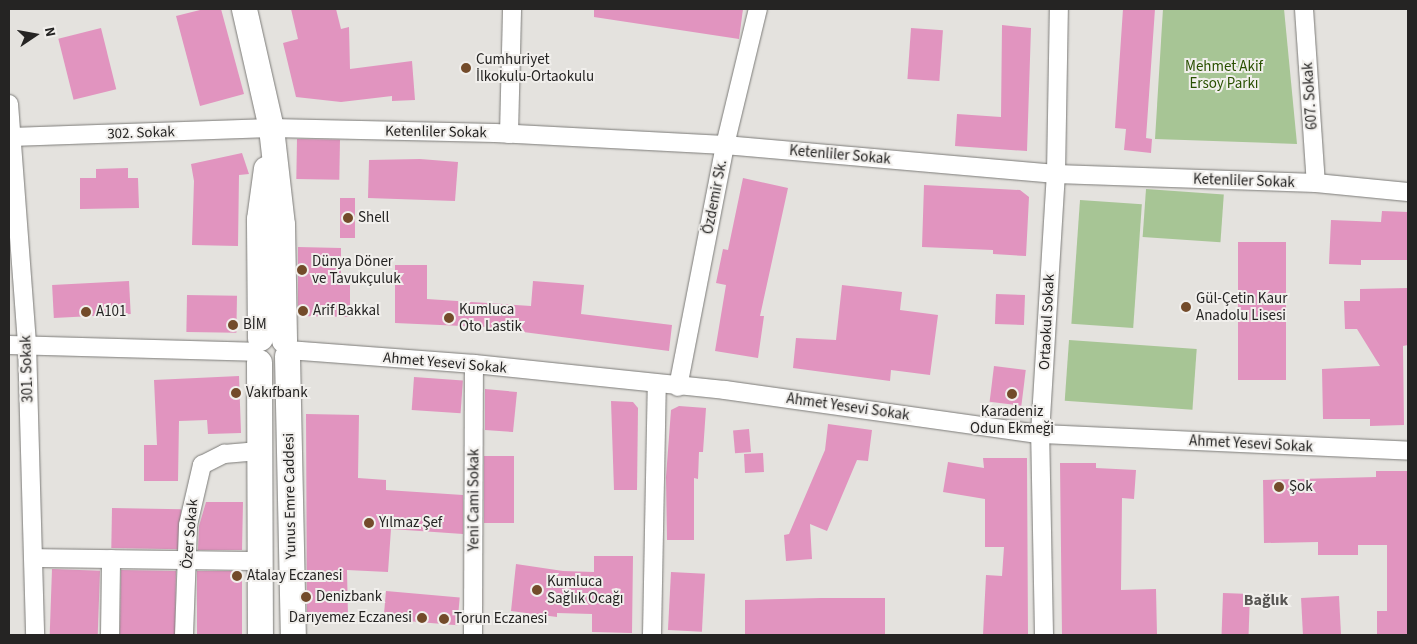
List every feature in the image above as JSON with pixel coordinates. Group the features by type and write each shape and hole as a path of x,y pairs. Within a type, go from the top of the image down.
{"street":[{"name":"Yunus Emre Caddesi","path":"244,9 271,128 282,224 272,350 259,451 260,635"},
{"path":"509,134 512,9"},
{"name":"Özdemir Sk.","path":"678,387 725,145 758,9"},
{"name":"Ortaokul Sokak","path":"1044,635 1040,434 1056,174 1059,9"},
{"name":"607. Sokak","path":"1304,9 1316,183"},
{"name":"301. Sokak","path":"9,104 27,344 35,635"},
{"name":"Ketenliler Sokak","path":"271,128 509,134 725,145 1056,174 1316,183 1408,192"},
{"name":"302. Sokak","path":"10,137 271,128"},
{"name":"Ahmet Yesevi Sokak","path":"9,344 272,350 474,364 657,385 735,391 1040,434 1408,451"},
{"name":"Yunus Emre Caddesi","path":"272,350 293,635"},
{"name":"Yeni Cami Sokak","path":"473,635 474,364"},
{"path":"652,635 657,385"},
{"name":"Özer Sokak","path":"184,635 192,498 202,465 224,454 259,451"},
{"path":"34,558 260,561"},
{"path":"110,635 111,559"}],"green space":[{"name":"Mehmet Akif Ersoy Parkı","path":"1163,9 1284,9 1297,144 1155,139"},
{"path":"1146,189 1224,194 1220,242 1143,237"},
{"path":"1080,200 1142,204 1133,328 1071,324"},
{"path":"1069,340 1197,349 1192,410 1065,401"}],"building":[{"path":"204,9 221,9 244,94 200,106 176,16"},
{"path":"291,9 336,9 341,29 349,27 350,69 412,61 415,100 392,101 392,96 341,102 296,97 283,43 298,39"},
{"path":"594,9 743,9 739,39 594,17"},
{"path":"1123,9 1155,9 1146,138 1152,139 1151,153 1124,150 1126,129 1115,128"},
{"path":"1002,25 1031,28 1027,151 955,146 957,114 1001,117"},
{"path":"101,28 116,89 74,100 58,39"},
{"path":"911,28 943,30 939,81 907,79"},
{"path":"297,139 340,140 339,180 296,179"},
{"path":"242,153 249,174 239,175 238,246 192,245 194,181 191,164"},
{"path":"420,159 458,162 455,201 368,198 369,160"},
{"path":"128,168 128,178 138,178 139,208 80,209 80,178 96,178 96,169"},
{"path":"743,178 788,188 760,316 764,316 758,358 715,351 726,285 716,283 723,249 728,250"},
{"path":"924,185 1020,190 1029,197 1026,256 993,254 993,250 922,247"},
{"name":"Shell","path":"340,198 355,198 355,238 340,238"},
{"path":"1382,211 1408,212 1408,260 1361,260 1361,265 1329,264 1331,220 1381,222"},
{"path":"1238,242 1286,242 1286,380 1238,380"},
{"path":"298,247 341,248 341,285 350,285 350,317 298,316"},
{"path":"395,265 427,265 427,299 531,306 533,281 584,285 581,314 672,325 669,351 485,327 395,323"},
{"path":"129,281 131,314 54,318 52,285"},
{"path":"842,285 902,292 900,310 938,315 930,375 891,370 890,381 793,368 796,338 836,340"},
{"path":"1408,288 1408,345 1403,346 1404,425 1370,426 1370,419 1323,419 1322,369 1380,366 1357,329 1345,329 1344,301 1360,301 1360,289"},
{"path":"996,294 1025,295 1024,325 995,324"},
{"path":"187,295 237,296 236,333 186,332"},
{"path":"994,366 1026,370 1021,406 990,402"},
{"path":"239,376 241,433 208,434 207,420 179,421 178,481 144,481 144,445 157,445 154,380"},
{"path":"414,377 463,380 461,413 412,410"},
{"path":"485,389 517,392 513,432 485,430"},
{"path":"611,401 633,402 638,408 637,490 614,490"},
{"path":"679,406 706,408 703,452 699,452 698,479 694,478 694,540 667,540 666,477 671,410"},
{"path":"306,414 359,415 358,478 386,480 386,490 463,495 463,534 391,529 388,572 347,570 348,617 307,618"},
{"path":"828,424 872,430 868,461 857,460 827,531 810,524 812,559 786,561 784,535 789,534 825,450"},
{"path":"749,429 751,452 735,453 733,430"},
{"path":"763,453 764,472 745,473 744,454"},
{"path":"484,456 514,456 514,523 484,523"},
{"path":"983,458 1027,458 1028,635 983,635 986,575 1002,576 1004,547 985,547 985,499 943,492 948,462 984,468"},
{"path":"1060,463 1096,463 1096,468 1136,470 1134,499 1122,498 1121,590 1156,589 1157,635 1062,635"},
{"path":"1376,471 1408,471 1408,635 1377,635 1377,611 1387,611 1387,545 1358,545 1358,555 1318,555 1318,542 1264,543 1263,480 1376,477"},
{"path":"206,502 243,502 242,550 198,550 199,526"},
{"path":"112,508 181,509 180,549 111,548"},
{"path":"594,556 633,556 632,633 592,632 592,614 557,613 557,617 511,611 516,564 563,571 594,572"},
{"path":"52,569 100,571 98,635 50,635"},
{"path":"121,570 176,571 175,635 120,635"},
{"path":"197,571 242,571 242,635 197,635"},
{"path":"671,572 705,574 702,632 668,630"},
{"path":"386,591 460,597 457,625 384,619"},
{"path":"1223,593 1250,594 1249,635 1222,635"},
{"path":"1339,596 1341,635 1303,635 1301,598"},
{"path":"885,598 885,635 745,635 745,600"}],"place":[{"name":"Cumhuriyet İlkokulu-Ortaokulu","path":"466,68"},
{"name":"Shell","path":"348,218"},
{"name":"Dünya Döner ve Tavukçuluk","path":"302,270"},
{"name":"Gül-Çetin Kaur Anadolu Lisesi","path":"1186,307"},
{"name":"Arif Bakkal","path":"303,311"},
{"name":"A101","path":"86,312"},
{"name":"Kumluca Oto Lastik","path":"449,318"},
{"name":"BİM","path":"233,325"},
{"name":"Vakıfbank","path":"236,393"},
{"name":"Karadeniz Odun Ekmeği","path":"1012,394"},
{"name":"Şok","path":"1279,487"},
{"name":"Yılmaz Şef","path":"369,523"},
{"name":"Atalay Eczanesi","path":"237,576"},
{"name":"Kumluca Sağlık Ocağı","path":"537,590"},
{"name":"Denizbank","path":"306,597"},
{"name":"Darıyemez Eczanesi","path":"422,618"},
{"name":"Torun Eczanesi","path":"444,619"}],"district":[{"name":"Bağlık","path":"1266,600"}]}
